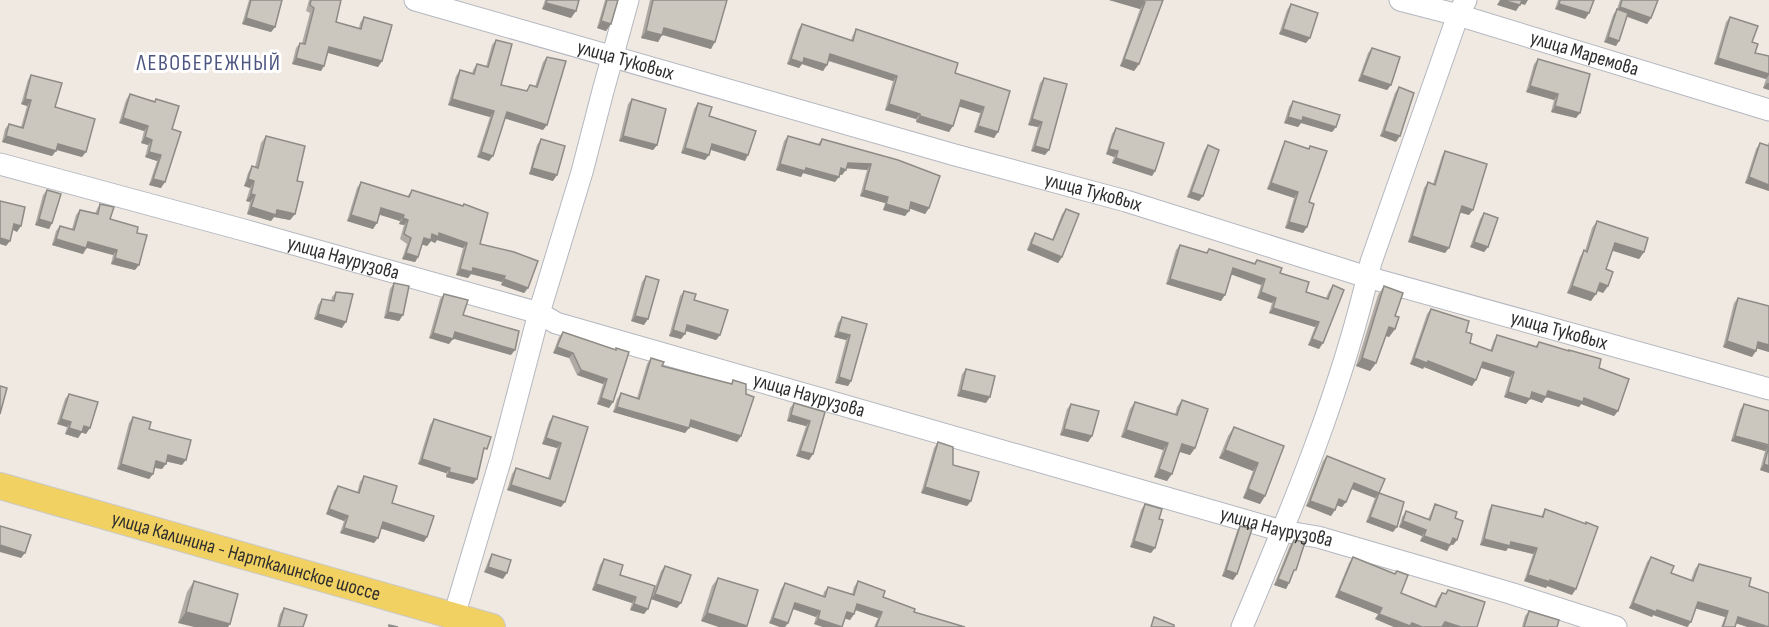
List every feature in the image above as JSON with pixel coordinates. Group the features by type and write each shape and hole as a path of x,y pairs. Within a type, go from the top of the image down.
{"main road":[{"name":"улица Калинина - Нарткалинское шоссе","path":"0,486 492,627"}],"street":[{"name":"улица Туковых","path":"415,0 955,155 1126,201 1367,278 1769,389"},
{"path":"454,616 501,458 539,313 582,172 628,0"},
{"name":"улица Маремова","path":"1400,0 1462,8 1769,110"},
{"path":"1242,627 1326,417 1363,298 1371,262 1462,8"},
{"name":"улица Наурузова","path":"0,164 539,313 556,322 1282,531 1318,537 1616,627"}],"building":[{"path":"251,0 282,0 275,27 246,18"},
{"path":"311,0 341,0 336,22 361,29 364,17 392,25 382,61 329,47 324,66 296,58 300,43 305,44 314,8 310,5"},
{"path":"547,0 579,0 576,11 546,3"},
{"path":"607,0 618,0 611,24 601,21"},
{"path":"653,0 727,0 715,42 664,28 662,35 646,31"},
{"path":"1137,0 1163,0 1139,64 1124,59 1145,2"},
{"path":"1502,0 1522,0 1520,5"},
{"path":"1560,0 1594,0 1589,13 1559,4"},
{"path":"1622,0 1658,0 1651,18 1620,7"},
{"path":"1291,4 1318,13 1310,38 1283,29"},
{"path":"1617,9 1628,13 1619,41 1608,37"},
{"path":"1730,17 1758,26 1752,42 1758,44 1755,53 1769,56 1769,74 1718,58"},
{"path":"802,24 853,41 856,29 958,63 955,73 1010,91 998,132 978,126 984,107 961,100 953,126 889,104 897,76 830,54 827,65 804,58 803,63 791,59"},
{"path":"496,40 512,44 501,85 527,91 530,85 537,87 547,57 566,61 547,125 507,112 493,156 481,152 494,111 452,99 460,70 474,74 477,64 488,67"},
{"path":"1372,48 1400,57 1391,85 1362,75"},
{"path":"1538,59 1590,74 1580,113 1555,106 1558,94 1530,86"},
{"path":"31,75 62,83 55,107 95,119 86,152 58,144 56,151 6,136 9,124 23,128 31,100 25,99"},
{"path":"1044,78 1067,84 1049,150 1035,146 1042,122 1032,119"},
{"path":"1399,87 1414,93 1400,136 1384,131"},
{"path":"130,94 155,102 156,99 179,106 172,129 181,132 165,182 153,179 161,155 149,152 152,140 145,137 148,126 123,118"},
{"path":"632,99 666,109 657,145 623,136"},
{"path":"1293,101 1340,115 1336,127 1303,117 1302,121 1288,117"},
{"path":"698,103 712,107 709,116 756,131 748,155 712,144 709,155 685,148"},
{"path":"1116,128 1164,143 1155,171 1116,158 1118,151 1109,149"},
{"path":"266,136 305,146 297,181 303,182 295,214 277,210 276,215 251,207 255,195 251,194 254,181 248,179 252,166 258,168"},
{"path":"788,136 820,145 822,139 898,160 940,176 929,208 911,202 909,211 886,204 888,197 864,190 871,164 848,163 846,170 841,168 839,177 780,164"},
{"path":"541,139 565,146 557,175 532,168"},
{"path":"1285,141 1309,149 1310,146 1327,151 1309,202 1314,204 1307,227 1289,222 1298,192 1271,183"},
{"path":"1760,143 1769,146 1769,185 1749,177"},
{"path":"1208,145 1219,150 1203,196 1191,192"},
{"path":"1445,151 1487,164 1473,210 1462,206 1449,248 1412,236 1428,182 1435,185"},
{"path":"361,182 409,197 412,190 488,213 480,244 514,252 538,261 528,288 504,279 505,276 473,268 472,272 460,269 467,243 439,233 439,237 432,234 431,240 424,238 418,257 406,253 411,238 404,234 408,220 403,218 404,215 381,208 377,223 351,215"},
{"path":"47,190 61,194 52,223 39,219"},
{"path":"0,201 25,207 21,226 14,224 10,241 0,238"},
{"path":"100,204 114,207 110,219 138,227 137,233 147,235 139,265 115,258 117,250 88,242 86,248 56,239 60,226 74,230 80,210 98,214"},
{"path":"1066,209 1079,214 1062,257 1031,244 1035,233 1053,240"},
{"path":"1484,213 1498,218 1488,247 1474,242"},
{"path":"1597,221 1648,238 1644,252 1615,243 1606,269 1613,272 1608,286 1600,283 1596,294 1572,286"},
{"path":"1180,245 1207,253 1209,249 1255,264 1257,260 1282,268 1280,273 1309,282 1306,292 1328,299 1333,285 1344,290 1323,343 1312,339 1319,322 1273,308 1276,298 1261,292 1265,279 1233,268 1225,295 1170,279"},
{"path":"646,276 659,280 648,319 635,316"},
{"path":"394,283 409,286 403,315 388,312"},
{"path":"1384,286 1403,293 1395,316 1399,317 1395,329 1389,327 1376,363 1362,358"},
{"path":"684,291 696,294 694,300 728,310 720,335 687,325 685,334 673,330"},
{"path":"336,292 353,294 346,322 318,314 322,299 334,301"},
{"path":"444,294 468,300 463,315 519,331 515,350 455,332 453,339 433,333"},
{"path":"1738,298 1769,306 1769,345 1758,342 1756,351 1727,341"},
{"path":"1431,309 1469,321 1466,332 1472,334 1470,343 1492,351 1497,335 1537,347 1539,342 1601,359 1599,368 1629,379 1618,411 1584,398 1583,402 1548,391 1546,397 1532,392 1530,399 1508,392 1514,372 1483,362 1476,380 1428,361 1427,363 1414,358"},
{"path":"842,317 867,324 851,381 839,377 850,335 838,332"},
{"path":"563,332 616,350 616,348 629,352 613,402 601,398 607,379 581,370 573,353 557,347"},
{"path":"651,358 664,362 662,366 732,384 733,380 746,384 746,394 754,397 741,436 691,420 689,428 617,407 621,393 639,399"},
{"path":"966,369 995,376 990,397 961,390"},
{"path":"0,386 7,388 0,414"},
{"path":"69,394 98,402 90,428 84,426 82,432 69,428 71,422 61,419"},
{"path":"1182,400 1208,409 1195,448 1182,444 1172,474 1159,469 1168,443 1126,430 1135,402 1177,415"},
{"path":"794,403 825,412 813,454 800,451 810,421 791,415"},
{"path":"1071,404 1099,411 1092,436 1064,429"},
{"path":"1744,404 1769,411 1769,445 1735,436"},
{"path":"553,416 588,427 565,502 511,485 516,468 550,479 561,443 546,438"},
{"path":"133,417 151,422 149,429 191,440 186,460 168,455 166,464 156,461 153,474 121,464"},
{"path":"434,419 491,437 487,449 484,448 477,479 449,472 450,468 422,459"},
{"path":"1234,427 1284,446 1265,496 1248,489 1258,463 1225,450"},
{"path":"938,442 953,447 953,465 979,472 971,501 925,487"},
{"path":"1769,446 1769,466 1764,464"},
{"path":"1327,456 1385,479 1379,493 1354,483 1346,502 1339,499 1335,510 1310,501"},
{"path":"364,476 397,486 392,503 434,516 427,537 383,522 378,538 344,528 348,516 329,509 338,486 359,493"},
{"path":"1379,493 1404,502 1397,527 1370,517"},
{"path":"1145,504 1162,509 1159,519 1163,520 1155,548 1134,541"},
{"path":"1435,504 1457,512 1455,518 1463,521 1457,540 1453,538 1450,545 1424,536 1426,530 1403,521 1406,511 1430,520"},
{"path":"1492,505 1543,517 1545,509 1598,527 1576,589 1528,575 1537,548 1511,542 1510,546 1484,539"},
{"path":"0,526 31,535 25,553 0,545"},
{"path":"1240,526 1252,529 1237,574 1226,570"},
{"path":"1294,540 1305,542 1289,583 1278,579"},
{"path":"492,554 511,560 507,573 488,567"},
{"path":"1353,557 1395,574 1397,571 1408,575 1401,593 1436,607 1442,593 1446,594 1448,590 1485,602 1477,627 1461,627 1445,622 1442,627 1422,627 1412,623 1410,626 1379,614 1382,608 1339,591"},
{"path":"1651,557 1674,566 1671,573 1693,581 1699,564 1751,578 1749,586 1769,593 1769,627 1738,617 1735,627 1723,627 1728,611 1698,602 1691,622 1633,603"},
{"path":"604,559 623,565 620,575 655,586 648,609 634,604 636,597 596,584"},
{"path":"665,566 691,575 681,603 655,594"},
{"path":"718,578 758,590 747,626 707,613"},
{"path":"194,581 238,594 230,624 186,612"},
{"path":"858,581 885,591 883,597 915,609 914,612 965,627 876,627 882,612 857,604 854,614 847,612 842,627 818,619 820,611 795,603 788,623 773,618 785,583 825,597 828,587 854,595"},
{"path":"284,608 307,615 303,627 279,627"},
{"path":"1529,611 1559,620 1557,627 1524,627"},
{"path":"1154,617 1174,625 1174,627 1151,627"}],"district":[{"name":"ЛЕВОБЕРЕЖНЫЙ","path":"209,63"}]}
